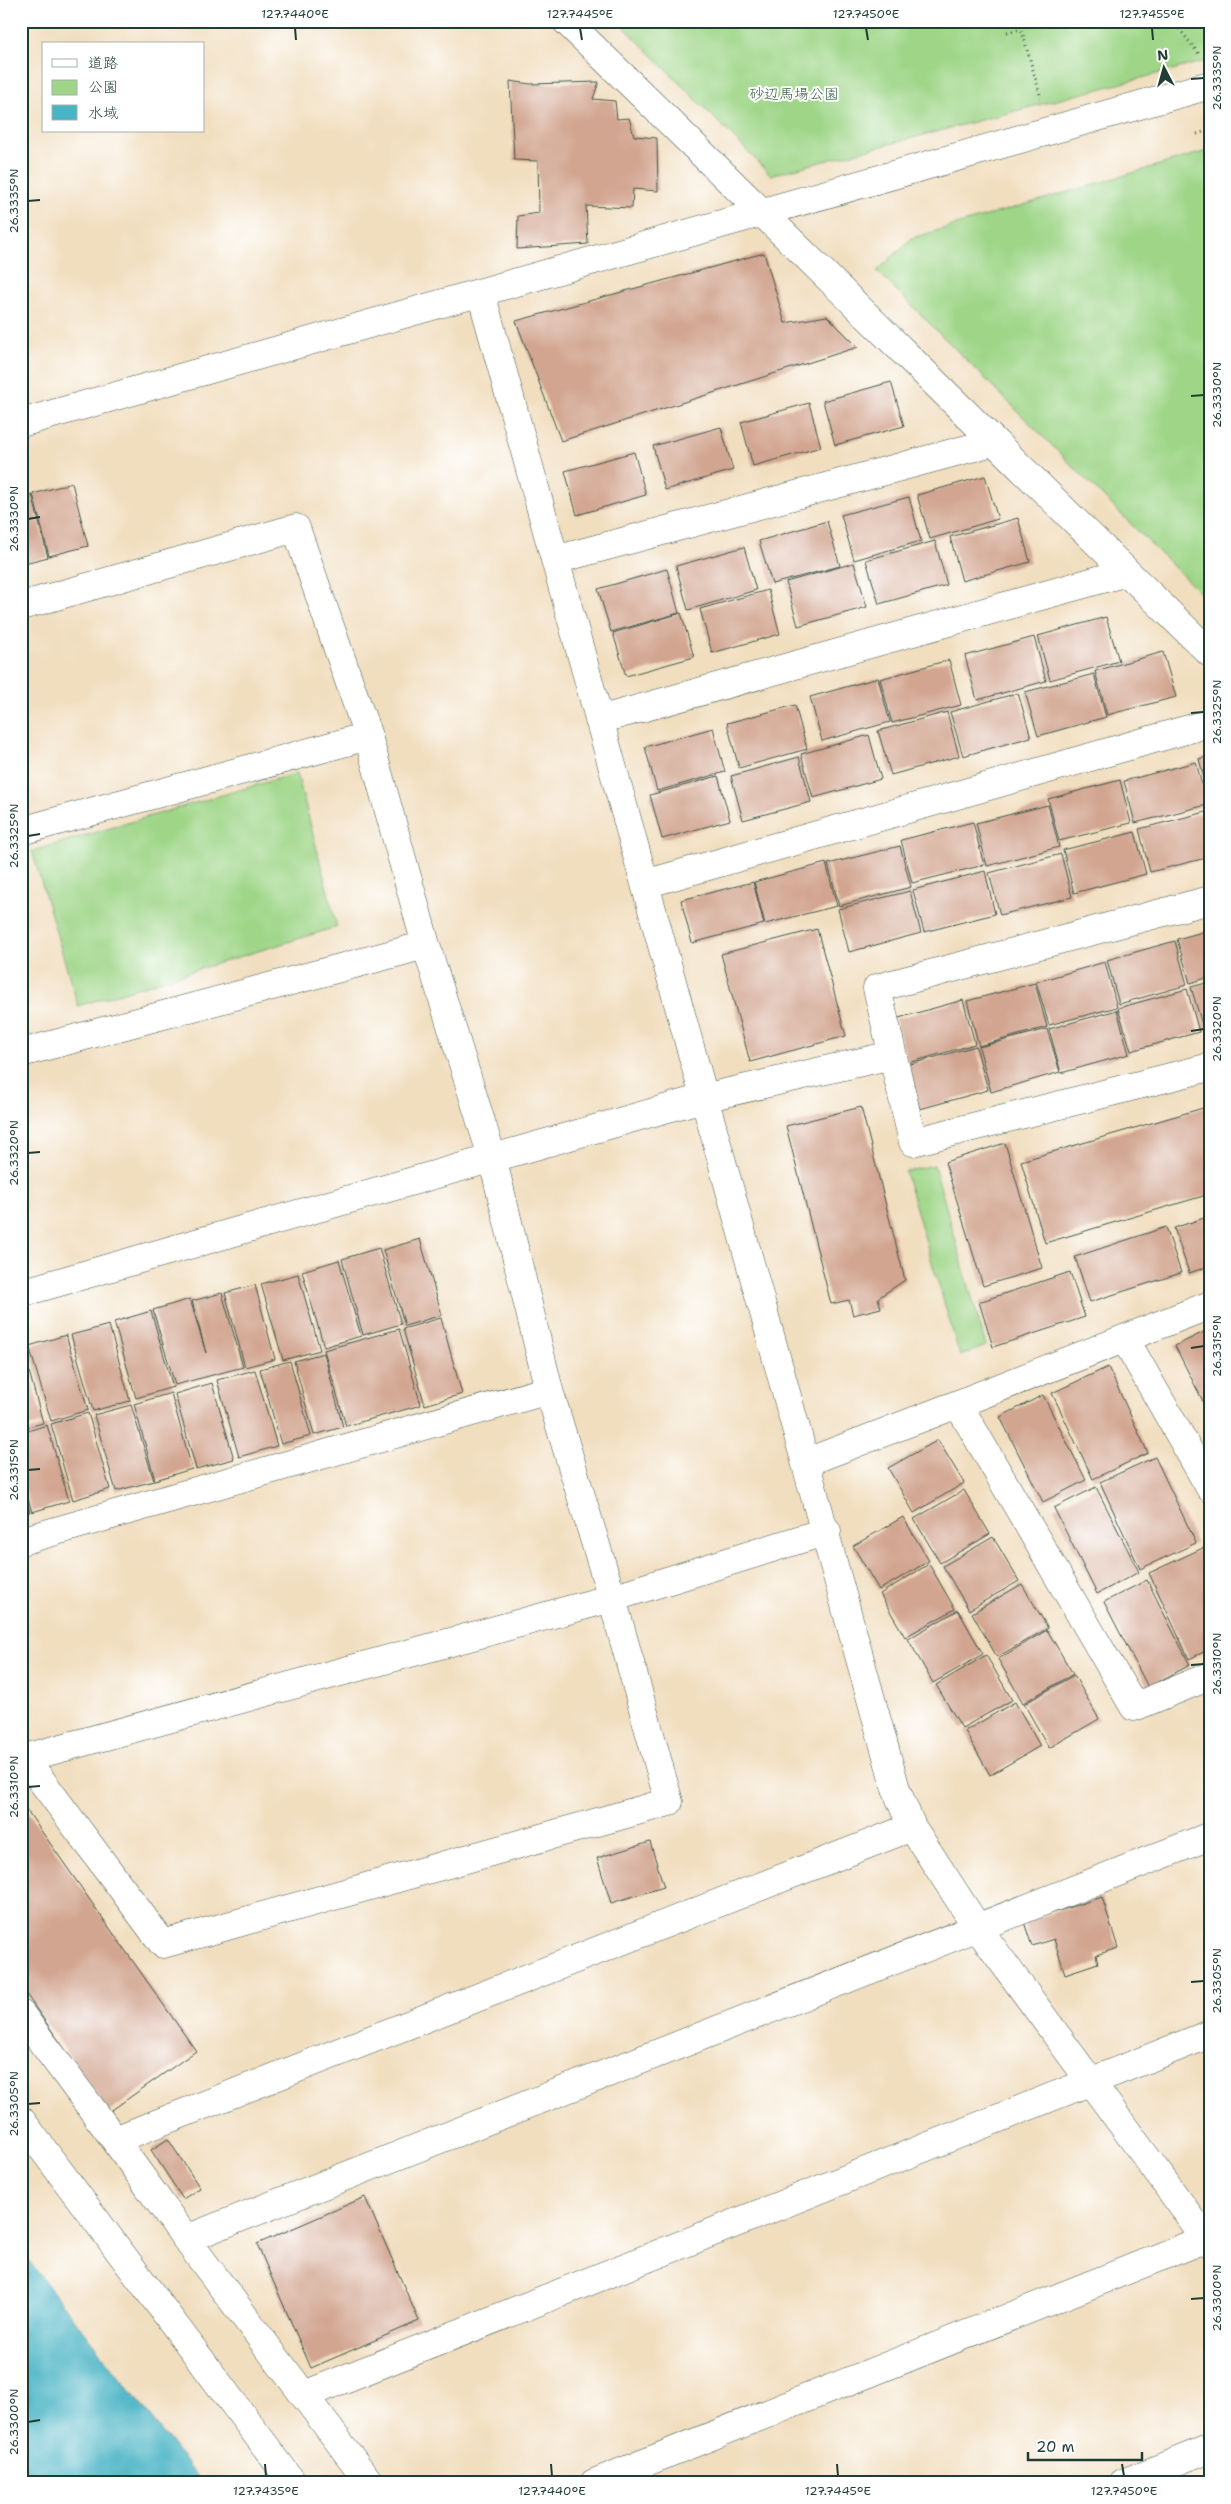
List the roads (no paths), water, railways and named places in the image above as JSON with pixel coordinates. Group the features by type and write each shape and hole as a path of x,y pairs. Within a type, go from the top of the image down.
{"street":[{"path":"566,21 765,213 993,442 1210,653"},
{"path":"21,423 1210,85"},
{"path":"481,293 896,1788 912,1827 977,1927 1209,2240 594,2483"},
{"path":"555,560 993,442"},
{"path":"21,606 296,528 368,736 426,945 492,1157 549,1390 612,1598 669,1802 163,1944 23,1756 612,1598 826,1531"},
{"path":"599,720 1127,572"},
{"path":"645,884 1210,723"},
{"path":"21,831 368,736"},
{"path":"1210,900 878,988 912,1142 1210,1067"},
{"path":"21,1053 426,945"},
{"path":"21,1293 703,1098 892,1055"},
{"path":"807,1462 1210,1305"},
{"path":"1125,1339 1210,1488"},
{"path":"21,1541 549,1390"},
{"path":"958,1404 1134,1706 1210,1676"},
{"path":"115,2140 912,1827"},
{"path":"186,2239 1210,1836"},
{"path":"21,2014 186,2239 370,2483"},
{"path":"304,2395 1210,2034"},
{"path":"21,2120 293,2483"},
{"path":"1123,2483 1210,2448"}],"water":[{"path":"21,2251 202,2483 21,2483"}],"park label":[{"name":"砂辺馬場公園","path":"794,94"}]}
